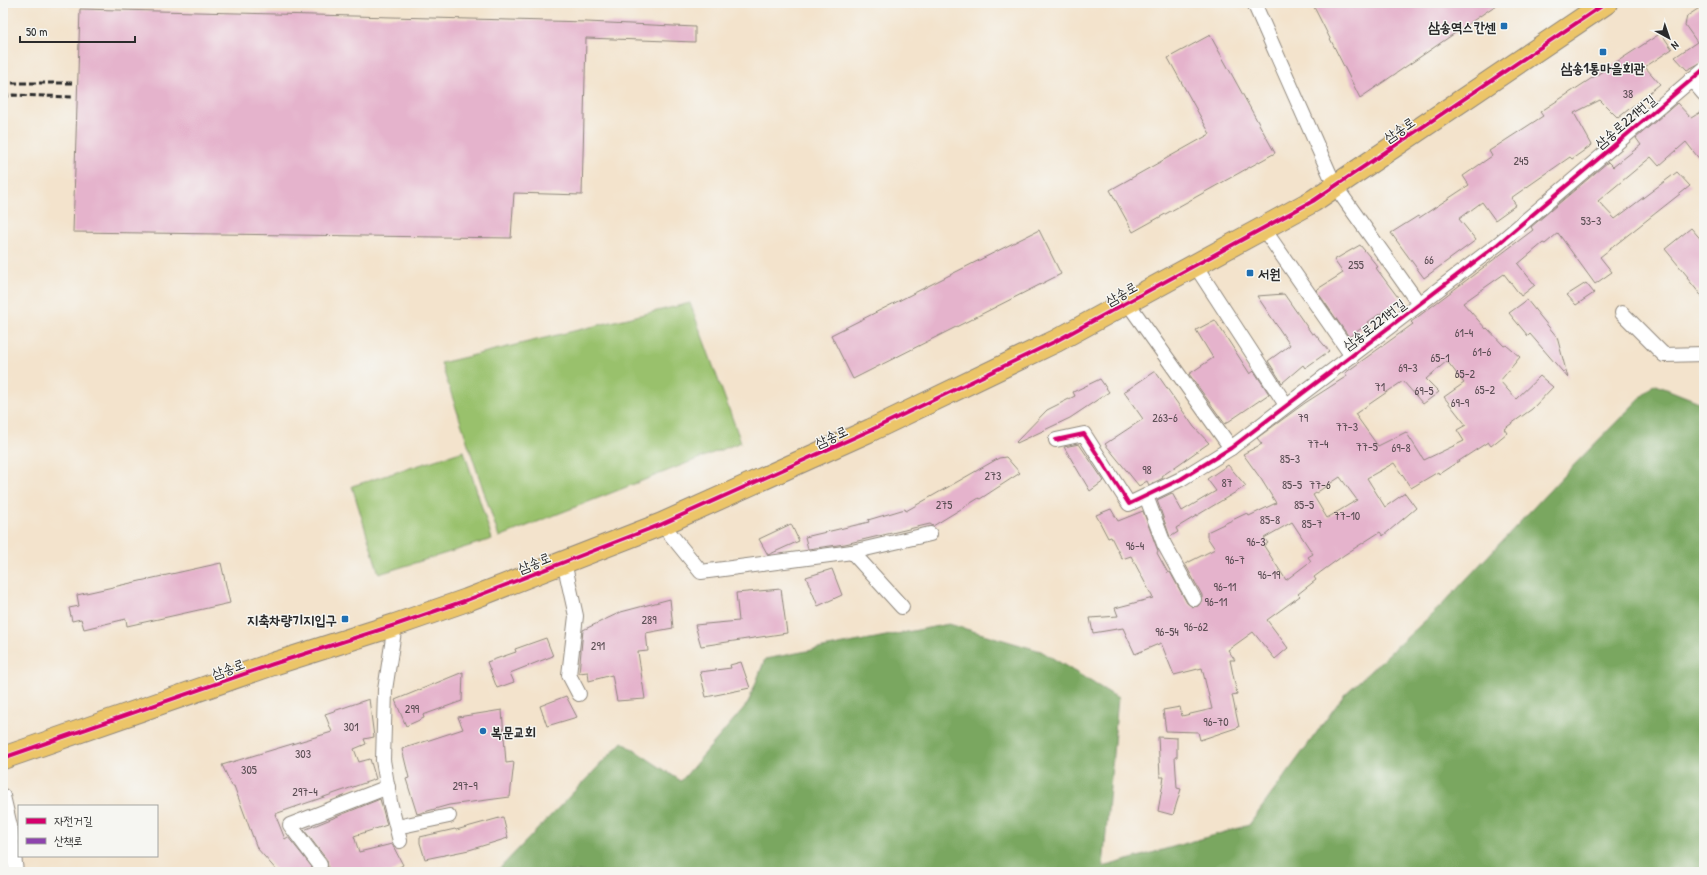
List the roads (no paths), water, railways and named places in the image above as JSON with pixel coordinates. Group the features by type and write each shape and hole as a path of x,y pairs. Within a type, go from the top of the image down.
{"main road":[{"name":"삼송로","path":"3,758 305,654 395,625 564,562 662,524 871,430 1056,341 1313,201 1606,3"}],"street":[{"path":"1254,3 1335,186 1419,304"},
{"name":"삼송로221번길","path":"1056,440 1084,434 1129,504 1181,479 1231,448 1498,244 1704,69"},
{"path":"1691,79 1704,94"},
{"path":"1263,228 1352,356"},
{"path":"1196,265 1286,405"},
{"name":"삼송로","path":"1127,302 1231,448"},
{"path":"1622,313 1664,354 1704,354"},
{"path":"1146,496 1164,544 1194,599"},
{"path":"662,524 701,572 852,552 930,534"},
{"path":"852,552 902,607"},
{"path":"564,562 576,616 569,675 579,694"},
{"path":"395,625 385,690 383,760 400,841"},
{"path":"320,865 290,825 388,787"},
{"path":"3,796 11,830 16,872"},
{"path":"397,827 449,816"}],"railway":[{"path":"3,83 75,83"},
{"path":"3,97 13,95 73,97"}],"place":[{"name":"삼송역스칸센","path":"1504,26"},
{"name":"삼송1통마을회관","path":"1603,52"},
{"name":"서원","path":"1250,273"},
{"name":"지축차량기지입구","path":"345,619"},
{"name":"복문교회","path":"483,731"}]}
